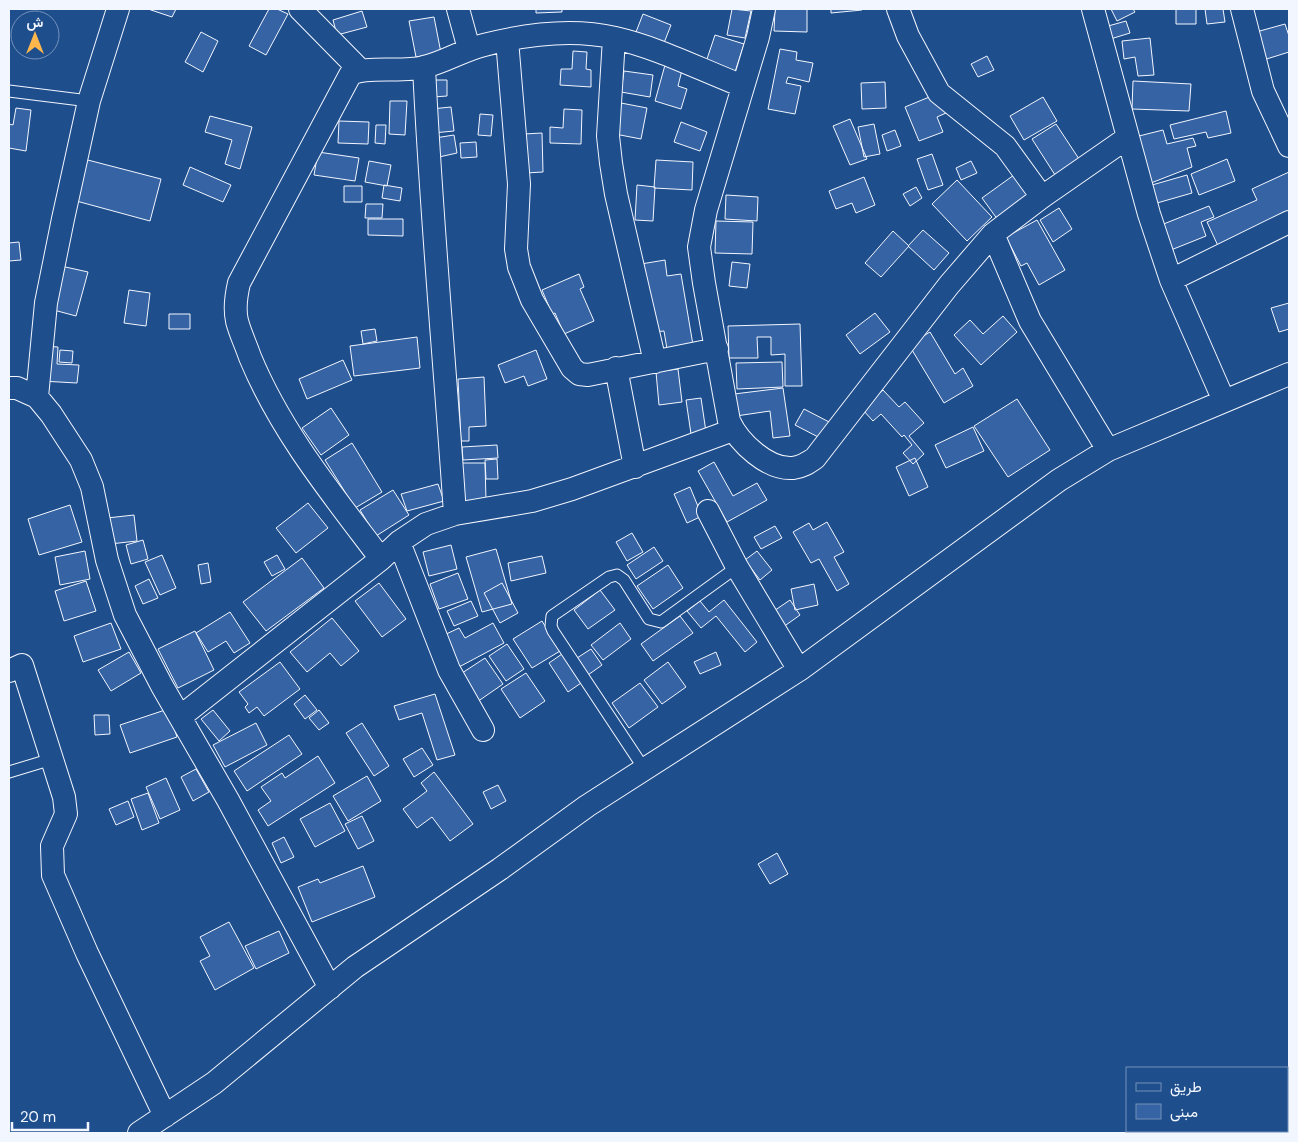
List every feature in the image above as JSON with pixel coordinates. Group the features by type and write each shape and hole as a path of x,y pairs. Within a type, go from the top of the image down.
{"street":[{"path":"37,398 46,303 90,101 118,9"},
{"path":"300,9 360,70"},
{"path":"458,9 469,48"},
{"path":"763,9 758,37 701,228 700,265 729,421 733,430 745,444 771,462 782,467 793,468 805,465 815,458 949,284 993,234 1042,197 1127,138"},
{"path":"898,9 908,36 939,94 1005,146 1042,197"},
{"path":"1093,9 1127,138 1171,280 1224,401"},
{"path":"1242,9 1263,91 1289,146"},
{"path":"381,559 298,449 284,426 267,394 236,320 235,302 239,283 350,75 360,70 395,71 424,67 440,63 469,48 560,32 614,38 635,44 743,86"},
{"path":"614,38 608,136 611,163 616,194 655,362"},
{"path":"507,40 519,184 516,249 524,284 575,371 588,375 717,349"},
{"path":"424,67 431,208 443,336 455,514"},
{"path":"1171,280 1289,222"},
{"path":"993,234 1030,321 1108,450"},
{"path":"616,368 635,467"},
{"path":"139,1133 214,1083 355,967 500,870 588,806 799,670 1059,480 1108,450 1289,374"},
{"path":"9,388 17,388 37,398 51,414 81,460 92,487 107,560 126,615 180,717 228,800 330,988"},
{"path":"180,717 381,559 399,542 426,524 455,514 532,501 635,467 733,430"},
{"path":"708,511 737,567 799,670"},
{"path":"399,542 449,670 483,730"},
{"path":"9,670 22,665 64,797 66,814 52,846 53,875 87,953 165,1116"}],"lane":[{"path":"9,91 90,101"},
{"path":"645,770 553,631 551,626 552,616 609,577 617,575 624,580 650,619 661,622 737,567"},
{"path":"9,772 52,759"}],"building":[{"path":"148,9 176,9 172,17"},
{"path":"269,9 277,9 288,14 266,55 249,46"},
{"path":"536,9 562,9 562,12 536,13"},
{"path":"732,9 751,11 745,38 727,35"},
{"path":"775,9 807,9 807,32 774,31"},
{"path":"831,9 862,9 862,10 831,13"},
{"path":"1111,9 1133,9 1135,12 1117,21"},
{"path":"1176,9 1196,9 1196,24 1176,24"},
{"path":"1205,9 1223,9 1225,22 1207,24"},
{"path":"362,11 367,27 337,35 333,20"},
{"path":"643,14 671,25 664,43 636,32"},
{"path":"434,17 441,53 416,57 409,21"},
{"path":"1126,21 1130,33 1104,41 1101,28"},
{"path":"1285,24 1289,36 1289,52 1257,62 1249,34"},
{"path":"201,32 218,41 203,72 185,62"},
{"path":"715,35 744,44 735,72 706,62"},
{"path":"1150,38 1154,75 1138,76 1135,57 1124,59 1122,41"},
{"path":"780,49 797,52 796,60 813,63 809,82 788,77 786,83 801,86 795,114 768,109"},
{"path":"573,51 587,52 586,69 591,70 591,87 560,85 561,69 572,69"},
{"path":"987,56 994,70 978,77 971,64"},
{"path":"665,65 682,70 678,86 687,89 681,109 655,101"},
{"path":"624,71 653,75 650,97 621,92"},
{"path":"432,80 447,80 447,96 433,97"},
{"path":"1133,81 1191,84 1189,111 1132,109"},
{"path":"885,82 886,108 862,109 861,83"},
{"path":"939,93 946,113 937,117 943,132 919,141 905,107"},
{"path":"1043,97 1057,121 1024,140 1010,116"},
{"path":"390,101 407,101 405,135 389,134"},
{"path":"621,103 647,108 641,139 615,134"},
{"path":"451,107 454,131 433,133 431,109"},
{"path":"16,108 31,110 26,151 9,148 9,124 13,125"},
{"path":"564,109 582,110 581,144 550,143 550,127 563,128"},
{"path":"1226,111 1231,133 1208,138 1206,132 1174,139 1170,125"},
{"path":"480,114 493,115 491,136 478,135"},
{"path":"210,116 252,127 240,169 225,164 232,140 205,132"},
{"path":"850,119 867,159 850,165 833,126"},
{"path":"339,121 369,122 368,144 338,143"},
{"path":"681,122 707,132 700,151 674,142"},
{"path":"874,124 880,154 864,157 858,127"},
{"path":"1056,124 1081,162 1057,178 1032,139"},
{"path":"376,125 386,125 385,144 375,143"},
{"path":"895,130 901,146 887,151 882,135"},
{"path":"1163,130 1167,144 1193,138 1196,146 1187,148 1192,167 1151,183 1135,137"},
{"path":"542,133 543,172 526,173 524,134"},
{"path":"454,135 457,153 439,157 435,138"},
{"path":"476,142 477,157 461,158 460,143"},
{"path":"318,152 359,158 355,181 314,175"},
{"path":"932,154 943,185 928,190 917,159"},
{"path":"80,158 161,179 150,221 69,199"},
{"path":"1227,159 1235,181 1199,195 1191,174"},
{"path":"656,160 693,162 692,190 654,188"},
{"path":"369,161 391,165 387,186 365,182"},
{"path":"971,161 977,173 961,180 956,168"},
{"path":"190,167 231,185 223,202 183,185"},
{"path":"1289,172 1289,216 1219,248 1207,222 1257,200 1252,189"},
{"path":"1014,175 1030,197 998,220 982,198"},
{"path":"1187,175 1192,193 1157,203 1152,185"},
{"path":"864,177 875,205 856,213 852,203 836,209 829,191"},
{"path":"957,180 992,217 967,241 932,204"},
{"path":"384,185 402,188 400,201 382,198"},
{"path":"637,185 655,187 653,221 635,220"},
{"path":"344,186 362,186 362,202 344,202"},
{"path":"916,187 922,198 910,206 903,194"},
{"path":"726,195 758,197 757,221 725,219"},
{"path":"366,204 383,204 382,218 365,218"},
{"path":"1209,206 1214,217 1201,222 1206,236 1166,252 1156,227"},
{"path":"1059,208 1072,229 1053,242 1040,220"},
{"path":"368,219 403,219 403,236 368,235"},
{"path":"1037,220 1065,270 1039,285 1027,263 1021,266 1006,237"},
{"path":"716,221 753,222 752,254 715,253"},
{"path":"923,230 949,253 934,270 908,246"},
{"path":"893,231 909,246 881,277 865,263"},
{"path":"19,242 21,260 9,261 9,243"},
{"path":"665,260 667,276 681,274 693,345 667,349 664,331 653,332 641,264"},
{"path":"732,262 750,264 747,288 729,286"},
{"path":"61,266 88,272 76,316 50,309"},
{"path":"579,274 584,287 580,289 594,321 564,334 555,313 552,314 542,290"},
{"path":"129,290 150,293 146,326 124,323"},
{"path":"1289,303 1289,329 1279,332 1271,308"},
{"path":"875,313 890,332 860,354 846,335"},
{"path":"169,314 190,314 190,329 169,329"},
{"path":"1003,316 1017,332 981,365 954,335 970,320 983,334"},
{"path":"800,324 802,386 785,386 785,354 771,355 771,337 757,337 758,358 729,358 728,326"},
{"path":"375,329 377,341 363,344 361,331"},
{"path":"930,332 955,374 963,368 973,386 944,403 909,345"},
{"path":"417,337 420,368 354,376 350,346"},
{"path":"43,346 58,347 57,364 79,365 77,383 41,381"},
{"path":"60,350 73,351 72,363 59,362"},
{"path":"536,350 547,379 528,386 524,376 505,383 498,365"},
{"path":"343,360 352,380 307,399 299,379"},
{"path":"782,362 783,387 737,389 736,363"},
{"path":"678,369 682,402 659,405 656,372"},
{"path":"484,377 486,426 469,427 469,441 461,441 458,379"},
{"path":"783,388 790,436 773,438 770,411 736,416 734,394"},
{"path":"883,390 899,407 905,402 924,423 909,436 924,454 913,464 903,453 912,445 904,435 902,437 881,414 873,421 862,409"},
{"path":"701,398 706,432 691,434 686,400"},
{"path":"1017,399 1050,450 1008,477 974,426"},
{"path":"331,408 349,435 321,455 302,428"},
{"path":"804,409 833,424 824,440 795,425"},
{"path":"973,427 984,451 946,468 935,445"},
{"path":"352,443 382,492 355,508 325,460"},
{"path":"497,445 498,458 463,460 462,447"},
{"path":"915,458 928,487 909,496 896,467"},
{"path":"497,459 498,479 486,479 485,460"},
{"path":"714,462 733,496 757,483 767,500 727,522 698,471"},
{"path":"462,463 485,463 486,501 463,502"},
{"path":"438,484 444,501 407,511 401,494"},
{"path":"690,487 702,516 687,523 674,494"},
{"path":"393,490 409,515 376,536 360,510"},
{"path":"308,503 328,528 296,553 276,528"},
{"path":"70,505 82,542 39,555 28,519"},
{"path":"134,515 137,541 110,544 107,518"},
{"path":"827,522 844,552 834,557 849,584 837,591 819,559 811,563 793,532 809,523 813,530"},
{"path":"775,526 782,538 761,549 754,537"},
{"path":"632,533 643,552 627,561 616,542"},
{"path":"143,540 148,559 131,564 126,545"},
{"path":"451,545 457,569 429,576 423,552"},
{"path":"654,547 663,561 636,579 627,565"},
{"path":"496,549 512,604 482,612 466,557"},
{"path":"85,551 90,579 60,585 55,557"},
{"path":"757,551 772,570 760,580 745,560"},
{"path":"162,555 176,588 160,595 145,562"},
{"path":"277,555 285,569 272,576 264,562"},
{"path":"542,556 546,573 511,581 508,563"},
{"path":"302,558 324,588 266,631 243,602"},
{"path":"208,563 211,582 201,584 198,565"},
{"path":"668,565 683,588 653,609 637,586"},
{"path":"458,573 468,599 439,609 430,584"},
{"path":"149,579 158,598 143,604 135,586"},
{"path":"86,581 96,611 64,621 55,591"},
{"path":"379,583 406,619 382,637 355,601"},
{"path":"502,583 518,613 500,623 484,593"},
{"path":"814,584 818,605 795,610 791,589"},
{"path":"600,590 615,610 588,629 574,610"},
{"path":"724,600 757,642 745,652 716,616 701,628 687,611 700,601 709,612"},
{"path":"790,600 800,615 779,630 768,615"},
{"path":"471,601 478,616 454,626 447,611"},
{"path":"230,612 250,643 234,653 226,641 208,652 196,633"},
{"path":"680,616 693,633 653,661 641,644"},
{"path":"332,618 359,651 341,666 330,653 307,672 290,652"},
{"path":"542,621 560,651 532,668 513,639"},
{"path":"111,623 121,649 83,662 74,636"},
{"path":"493,623 504,643 459,667 442,636 459,628 465,638"},
{"path":"620,623 631,639 603,660 591,645"},
{"path":"195,631 214,670 178,688 158,649"},
{"path":"507,644 524,669 506,681 489,656"},
{"path":"591,649 602,665 588,675 577,658"},
{"path":"129,652 141,673 111,691 98,670"},
{"path":"716,652 721,665 700,674 694,662"},
{"path":"562,654 581,683 568,692 549,663"},
{"path":"485,658 503,684 477,702 459,675"},
{"path":"280,662 300,689 264,716 257,707 249,713 245,707 248,704 239,692"},
{"path":"668,662 686,687 662,704 644,680"},
{"path":"526,673 545,701 520,718 501,689"},
{"path":"640,683 658,707 629,728 612,703"},
{"path":"435,694 455,755 437,760 422,713 399,720 394,706"},
{"path":"305,695 317,710 305,719 294,704"},
{"path":"168,709 177,737 130,753 120,725"},
{"path":"213,710 230,731 219,741 201,719"},
{"path":"319,710 329,723 319,730 309,718"},
{"path":"94,715 109,715 110,734 95,735"},
{"path":"256,723 267,745 225,767 213,745"},
{"path":"362,723 389,766 374,776 346,733"},
{"path":"289,735 302,754 247,791 234,771"},
{"path":"422,748 433,765 414,777 403,759"},
{"path":"318,756 335,783 268,826 258,810 271,801 261,787 282,773 285,778"},
{"path":"196,769 209,792 193,801 181,777"},
{"path":"434,772 473,824 450,841 432,817 417,828 403,809 427,791 421,783"},
{"path":"367,776 381,801 348,821 333,796"},
{"path":"166,778 180,810 160,819 146,787"},
{"path":"498,785 506,801 491,809 483,792"},
{"path":"148,793 159,823 142,830 131,799"},
{"path":"128,801 134,817 116,825 109,809"},
{"path":"330,803 345,831 315,847 300,819"},
{"path":"362,816 374,841 358,849 345,824"},
{"path":"284,837 294,857 281,863 272,843"},
{"path":"777,853 788,874 770,884 758,864"},
{"path":"363,866 375,897 312,922 298,887 318,879 320,883"},
{"path":"229,922 254,968 215,990 200,961 210,956 200,937"},
{"path":"279,931 289,953 256,969 245,946"}]}
